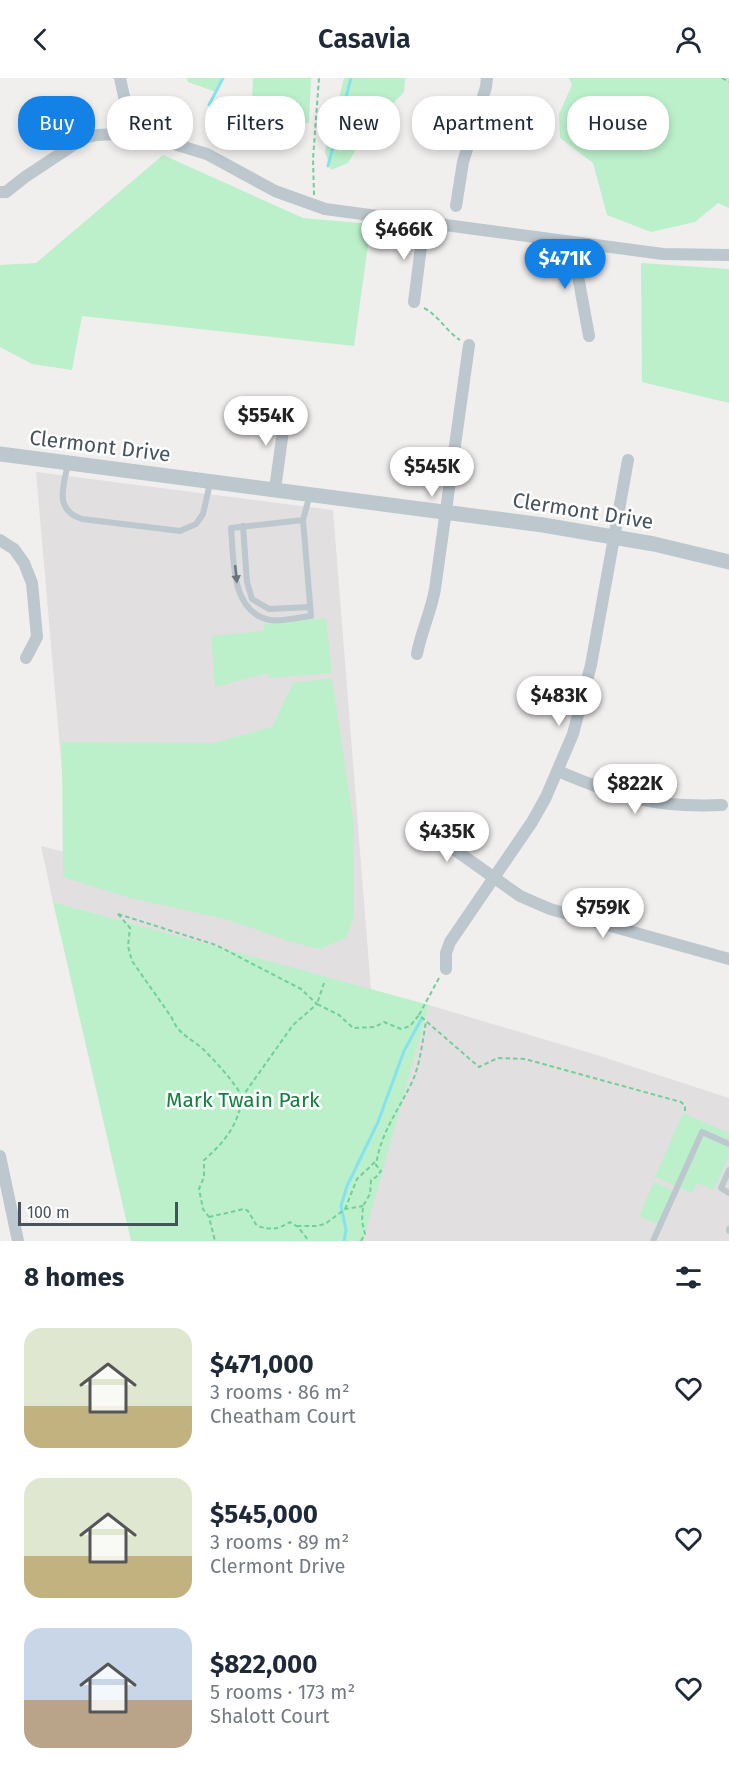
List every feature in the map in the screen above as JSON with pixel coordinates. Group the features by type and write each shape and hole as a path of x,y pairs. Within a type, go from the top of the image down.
{"street":[{"path":"120,78 124,96"},
{"path":"456,206 462,162 487,78"},
{"path":"0,192 6,192 84,138 107,136"},
{"path":"193,149 207,153 275,192 307,204 352,214 663,254 729,255"},
{"path":"414,302 424,223"},
{"path":"581,243 578,276 589,336"},
{"path":"417,654 422,629 433,598 469,345"},
{"path":"275,489 286,409"},
{"name":"Clermont Drive","path":"0,454 445,511 614,537 729,562"},
{"path":"446,969 446,953 450,942 532,822 558,771 573,734 585,691 628,460"},
{"path":"0,540 14,549 24,563 32,583 36,637 26,658"},
{"path":"558,771 601,789 641,801 693,806 722,805"},
{"path":"432,819 448,845 520,896 550,909 729,959"},
{"path":"0,1156 18,1241"}],"lane":[{"path":"68,463 63,504 70,515 82,519 180,531 196,524 203,514 210,481"},
{"path":"303,520 231,528 238,587 242,599 251,610 271,620 311,616 303,520 310,494"},
{"path":"243,526 247,582 252,599 268,609 310,607"},
{"path":"653,1241 702,1132 729,1144"},
{"path":"729,1170 721,1188 729,1193"}],"path":[{"path":"314,196 313,159 319,78"},
{"path":"722,78 729,82"},
{"path":"414,302 433,312 454,336 469,345"},
{"path":"242,1097 230,1078 216,1063 176,1028 172,1018 132,962 128,946 130,928 118,914 216,945 301,989 317,1004 339,1015 353,1028 375,1027 384,1022 401,1029 410,1026 419,1016 446,969"},
{"path":"215,1241 209,1217 203,1209 199,1189 204,1177 204,1160 228,1136 241,1109 242,1097 293,1025 317,1004 324,983"},
{"path":"419,1016 479,1067 498,1058 525,1059 681,1101 685,1106 685,1114"},
{"path":"361,1241 365,1234 362,1221 363,1206 370,1194 371,1180 381,1171 376,1165 381,1143 392,1116 414,1078 426,1021"},
{"path":"345,1209 357,1179 377,1160"},
{"path":"295,1226 325,1224 345,1209 363,1206"},
{"path":"209,1217 244,1209 248,1211 257,1226 271,1230 279,1229 290,1222 309,1241"}],"shaded area":[{"path":"36,472 333,510 371,990 53,902 41,846 69,853"},
{"path":"429,1005 600,1056 729,1098 729,1241 362,1241"}],"green space":[{"path":"187,78 221,78 216,92 188,82"},
{"path":"253,78 311,78 309,123 305,123 305,96 252,96"},
{"path":"344,78 405,78 404,92 400,96 339,96"},
{"path":"569,78 729,78 729,208 718,203 695,222 651,232 607,215 593,163 576,150 669,150 669,96 567,96 572,85"},
{"path":"567,96 567,143 560,138 559,114"},
{"path":"326,150 356,150 348,163 331,170"},
{"path":"163,155 303,218 371,224 354,346 82,316 72,370 32,364 0,347 0,265 36,263"},
{"path":"641,263 729,269 729,403 642,382"},
{"path":"326,618 332,673 269,678 268,673 215,687 211,636 264,631 264,624"},
{"path":"332,678 354,826 354,917 346,938 319,949 288,941 229,920 127,897 63,877 62,742 213,743 272,727 293,683"},
{"name":"Mark Twain Park","path":"53,902 429,1005 363,1241 131,1241"},
{"path":"683,1113 729,1133 729,1155 714,1190 697,1183 692,1193 655,1177"},
{"path":"654,1182 674,1191 660,1225 639,1216"}],"waterway":[{"path":"214,96 223,78"},
{"path":"328,166 351,78"},
{"path":"344,1241 346,1230 341,1206 347,1186 378,1122 404,1051 422,1018"}]}
